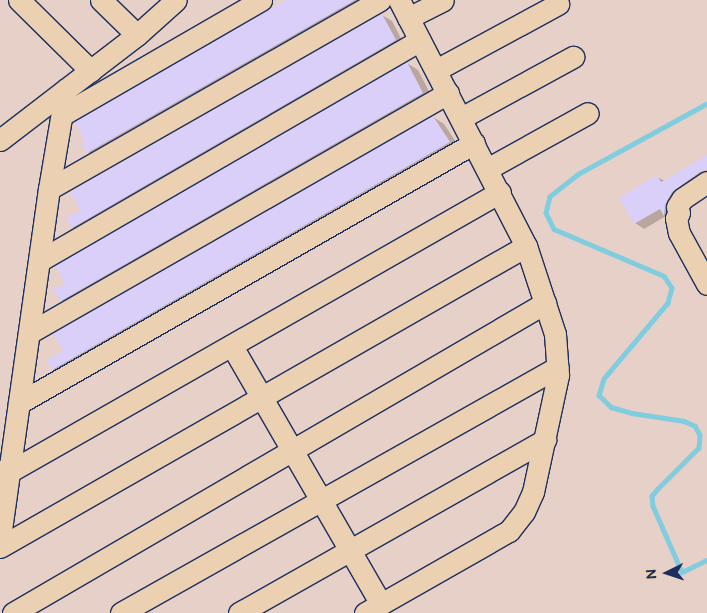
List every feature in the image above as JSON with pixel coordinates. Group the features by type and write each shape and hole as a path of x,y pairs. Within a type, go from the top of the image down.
{"street":[{"path":"19,0 91,71"},
{"path":"101,0 137,35"},
{"path":"0,140 137,35 176,0"},
{"path":"62,115 261,0"},
{"path":"49,189 380,0"},
{"path":"232,346 350,550 373,608 509,531 524,512 533,492 546,440 558,367 555,334 526,246 500,192 404,9 443,0"},
{"path":"436,70 558,4"},
{"path":"39,261 420,40"},
{"path":"461,118 573,57"},
{"path":"0,536 5,472 19,402 49,189 66,90"},
{"path":"29,333 448,93"},
{"path":"488,169 588,113"},
{"path":"19,402 474,143"},
{"path":"707,182 682,199 677,207 679,213 676,218 679,233 707,284"},
{"path":"5,472 232,346 500,192"},
{"path":"0,548 526,246"},
{"path":"13,613 545,303"},
{"path":"121,613 558,367"},
{"path":"239,613 546,440"}],"building":[{"path":"286,0 355,0 87,153 81,143 85,141 74,122"},
{"path":"382,14 396,40 72,228 66,218 80,210 70,192"},
{"path":"407,62 423,93 61,301 53,290 65,283 55,266"},
{"path":"433,116 450,142 52,370 47,360 63,351 53,334"},
{"path":"707,155 707,170 700,172 672,192 665,205 664,216 660,209 634,224 619,198 657,175 661,182"}],"waterway":[{"path":"707,104 579,174 550,197 546,213 554,229 664,276 672,288 668,303 604,379 599,395 611,407 632,413 684,421 695,426 700,435 699,448 652,496 653,506 682,572 707,560"}]}
